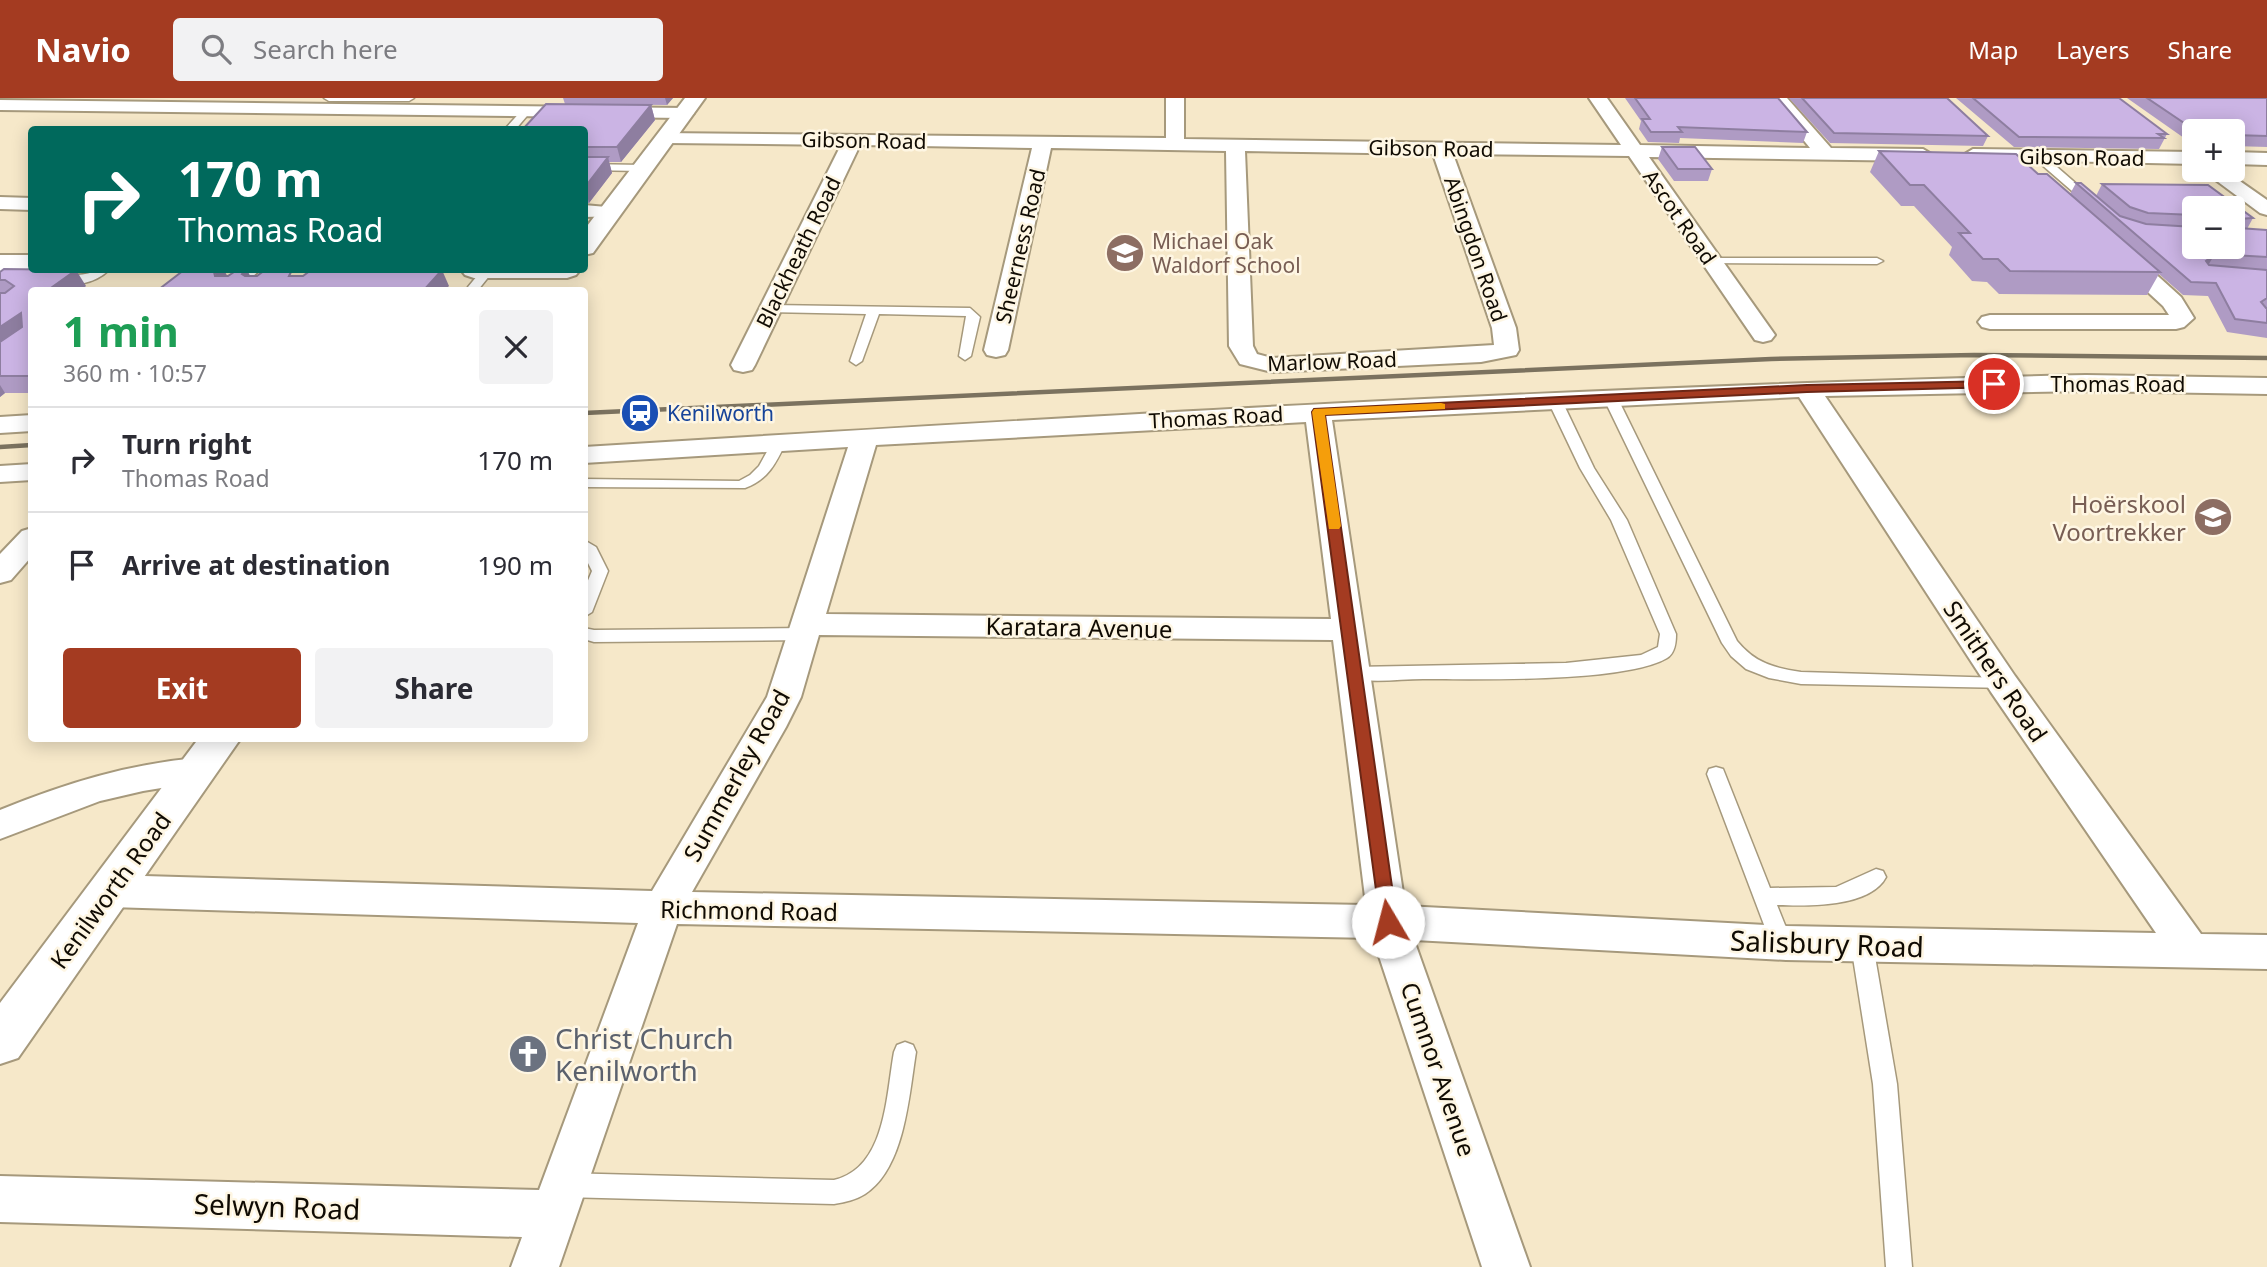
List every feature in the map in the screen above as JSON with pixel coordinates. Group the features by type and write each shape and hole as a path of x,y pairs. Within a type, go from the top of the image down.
{"street":[{"path":"1175,98 1175,144"},
{"name":"Ascot Road","path":"1598,98 1763,335"},
{"path":"1778,98 1826,153"},
{"path":"0,105 422,102 527,110 690,105"},
{"path":"588,243 690,105"},
{"path":"1983,133 2009,156 2093,217"},
{"name":"Gibson Road","path":"667,137 2182,157"},
{"path":"2167,138 2182,149"},
{"name":"Blackheath Road","path":"743,365 853,140"},
{"name":"Sheerness Road","path":"996,350 1043,142"},
{"name":"Marlow Road","path":"1235,145 1242,355 1249,360 1272,365 1481,355 1507,350"},
{"name":"Abingdon Road","path":"1441,148 1504,328 1507,350"},
{"path":"2245,158 2267,159"},
{"path":"2229,182 2267,209"},
{"path":"0,203 28,204"},
{"path":"588,211 611,212"},
{"path":"1990,322 2176,322 2182,318 2173,302 2105,242"},
{"path":"0,263 28,269"},
{"path":"479,275 515,273"},
{"path":"554,287 566,273"},
{"name":"Thomas Road","path":"588,455 865,436 1807,388 2086,383 2267,386"},
{"name":"Smithers Road","path":"1807,388 2003,684 2190,950"},
{"name":"Cumnor Avenue","path":"1318,412 1388,922 1506,1267"},
{"path":"0,425 28,423"},
{"name":"Summerley Road","path":"535,1267 663,908 769,727 783,697 807,629 865,436"},
{"path":"0,474 28,472"},
{"path":"0,573 28,542"},
{"name":"Karatara Avenue","path":"807,629 1349,630"},
{"path":"0,825 79,792 209,755"},
{"name":"Kenilworth Road","path":"0,1042 209,755"},
{"name":"Richmond Road","path":"110,891 506,901 663,908 1388,922"},
{"name":"Salisbury Road","path":"1388,922 1786,943 2267,952"},
{"name":"Selwyn Road","path":"0,1199 558,1200"}],"lane":[{"path":"329,98 422,102"},
{"path":"513,126 527,110"},
{"path":"2038,156 2093,217"},
{"path":"588,167 643,169"},
{"path":"1711,261 1877,261"},
{"path":"48,273 92,284"},
{"path":"234,287 250,273"},
{"path":"771,309 973,314 965,356"},
{"path":"856,361 874,310"},
{"path":"1611,399 1730,643 1740,658 1754,667 1772,673 1801,678 2003,684"},
{"path":"1354,673 1528,671 1641,662 1662,653 1668,643 1668,634 1619,520 1587,468 1555,401"},
{"path":"588,483 740,485 752,482 762,475 779,442"},
{"path":"588,548 600,571 588,602"},
{"path":"588,634 807,629"},
{"path":"1716,774 1776,930 1786,943"},
{"path":"1763,897 1838,897 1861,889 1876,877"},
{"path":"1862,945 1885,1084 1899,1267"},
{"path":"558,1200 820,1192 855,1187 875,1170 886,1147 905,1052"}],"building":[{"path":"1635,98 1778,98 1807,132 1678,127 1682,132 1651,132 1642,119 1650,119"},
{"path":"1802,98 1947,98 1988,136 1834,133"},
{"path":"1973,98 2119,98 2167,134 2158,134 2164,138 2019,137"},
{"path":"2147,98 2267,98 2267,136 2245,135 2245,119 2182,119 2182,122"},
{"path":"546,104 651,105 617,147 588,147 588,126 526,126"},
{"path":"1662,147 1695,147 1712,169 1678,169"},
{"path":"1879,151 2016,154 2038,174 2047,174 2160,272 2010,271 1998,259 1983,259 1959,233 1970,233 1924,185 1910,185"},
{"path":"588,157 608,157 588,183"},
{"path":"2076,183 2081,183 2120,216 2146,224 2182,226 2182,259 2209,259 2206,261 2209,265 2267,270 2267,298 2261,302 2267,308 2267,323 2235,319 2216,283 2191,282"},
{"path":"2102,184 2208,185 2223,196 2182,196 2182,214 2148,213 2130,207"},
{"path":"2245,228 2267,230 2267,257 2245,256"},
{"path":"4,269 28,269 28,273 72,273 52,287 28,287 28,376 0,376 0,342 22,327 21,313 0,327 0,293 5,293 14,286 0,280 0,272"},
{"path":"180,273 214,273 215,276 228,276 243,273 245,276 257,276 261,273 290,273 289,276 303,276 307,273 439,273 427,287 162,287"}],"railway":[{"path":"588,413 1771,359 1974,355 2267,358"},
{"path":"0,447 28,445"}],"slow traffic":[{"path":"1334,526 1318,412 1441,406"}],"place":[{"name":"Michael Oak Waldorf School","path":"1125,253"},
{"name":"Kenilworth","path":"640,413"},
{"name":"Hoërskool Voortrekker","path":"2213,517"},
{"name":"Christ Church Kenilworth","path":"528,1054"}],"route":[{"path":"1388,922 1318,412 1807,388 1994,384"}]}
